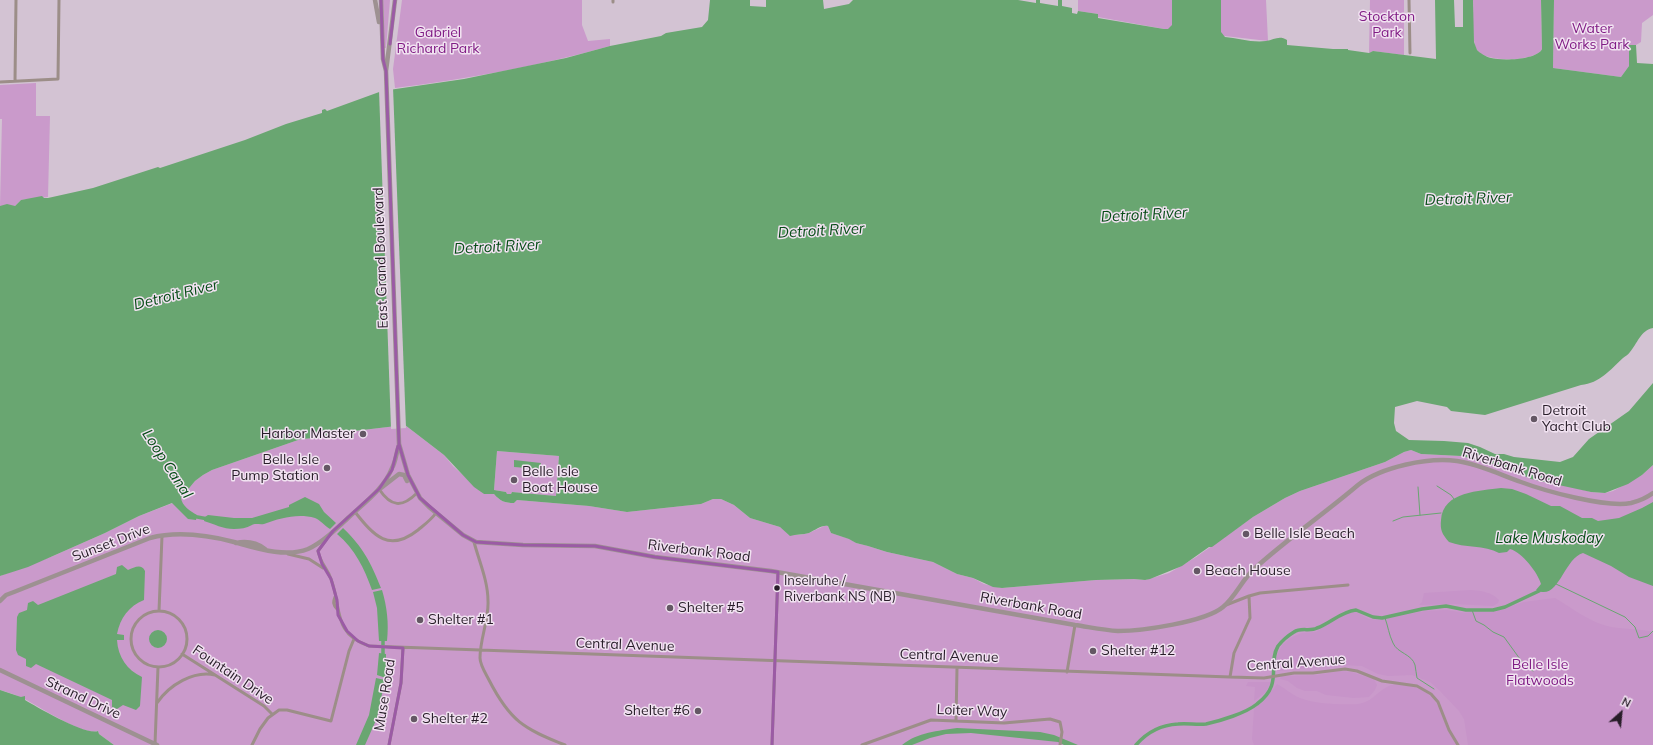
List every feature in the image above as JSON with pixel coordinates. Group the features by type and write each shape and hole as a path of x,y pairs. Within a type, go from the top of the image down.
{"street":[{"path":"15,81 16,0"},
{"path":"0,82 58,79 59,0"},
{"path":"375,0 382,48"},
{"name":"East Grand Boulevard","path":"381,0 382,48 386,71 399,443"},
{"name":"East Grand Boulevard","path":"386,71 396,0"},
{"path":"1409,0 1410,53"},
{"name":"Sunset Drive","path":"0,601 14,592 150,538 187,535 235,543 243,542 260,545 265,549 282,552 296,552 309,548 319,543 333,532 379,489 392,470 399,443"},
{"name":"Riverbank Road","path":"399,443 405,469 417,493 436,513 474,542 505,545 594,546 655,558 778,572 1075,625 1119,631 1152,628 1198,618 1217,611 1225,605 1254,569 1363,481 1393,468 1422,463 1457,461 1489,470 1538,488 1613,504 1632,503 1644,499 1653,493"},
{"path":"400,474 405,476 413,490 417,493 409,501 399,504 388,500 379,489 395,476 400,474"},
{"path":"355,512 365,524 380,537 393,542 401,541 410,536 429,521 436,513"},
{"path":"252,745 260,729 272,714 282,709 331,721 349,651 354,639 343,626 337,609 331,579 320,559 318,551 320,546 333,532"},
{"path":"156,745 158,667 145,663 138,657 133,650 131,638 134,626 139,619 151,612 159,611 162,536"},
{"path":"474,542 487,588 488,602 480,662 498,695 513,716 530,731 565,745"},
{"path":"282,552 309,560 327,571"},
{"path":"772,745 778,572"},
{"path":"1225,605 1248,596 1274,591 1348,585"},
{"path":"1230,677 1234,653 1250,618 1248,596"},
{"name":"Fountain Drive","path":"158,667 172,664 182,654 187,641 183,625 173,615 159,611"},
{"path":"1067,672 1075,625"},
{"name":"Central Avenue","path":"354,639 369,646 379,647 1230,677 1264,678 1345,669 1357,671 1382,681 1417,686 1431,694 1438,702 1449,730 1458,745"},
{"name":"Muse Road","path":"389,745 401,684 403,648"},
{"name":"Fountain Drive","path":"182,654 264,706 272,714"},
{"path":"956,721 957,668"},
{"name":"Strand Drive","path":"0,670 156,745"},
{"path":"156,704 162,695 169,689 190,677 204,674 218,677"},
{"name":"Loiter Way","path":"862,745 925,721 939,720 1004,723 1050,719 1060,722 1060,745"}],"green space":[{"path":"383,0 390,0 386,48 384,48"},
{"name":"Gabriel Richard Park","path":"402,0 582,0 582,25 588,41 610,39 610,46 557,60 503,71 395,88 393,69"},
{"path":"1078,0 1266,0 1268,41 1164,29 1098,17 1098,14 1078,11"},
{"name":"Stockton Park","path":"1370,0 1404,0 1404,55 1373,51 1369,53"},
{"name":"Water Works Park","path":"1473,0 1541,0 1542,49 1538,53 1530,56 1510,59 1500,59 1482,54 1477,50 1474,40"},
{"name":"Water Works Park","path":"1554,0 1653,0 1653,15 1642,23 1641,42 1636,45 1629,45 1629,66 1621,77 1553,68"},
{"path":"36,83 36,116 50,116 48,197 21,200 15,206 0,206 2,119 0,119 0,85"},
{"path":"405,425 444,455 453,466 484,494 494,494 505,502 514,503 517,500 589,506 627,512 701,504 713,499 721,499 734,505 750,518 780,527 790,535 809,533 824,526 828,526 831,533 850,539 856,543 887,552 933,562 957,574 973,578 984,584 1002,588 1096,580 1145,580 1169,573 1196,557 1253,517 1285,498 1300,491 1385,462 1411,450 1421,454 1461,456 1591,492 1605,493 1613,491 1642,475 1653,465 1653,745 114,745 99,734 98,731 91,732 82,729 27,700 0,690 0,576 53,556 139,516 178,501 195,481 212,470 301,439 329,437 340,431 354,437 354,431"},
{"path":"497,451 559,456 556,496 512,492 511,494 507,494 506,492 494,490"},
{"path":"1471,590 1483,591 1490,594 1499,600 1498,603 1493,606 1454,604 1419,605 1422,602 1424,593"},
{"name":"Belle Isle Flatwoods","path":"1555,598 1587,618 1600,624 1653,632 1653,745 1468,745 1464,719 1459,711 1430,682 1412,675 1388,676 1378,674 1362,666 1342,665 1278,671 1276,657 1282,645 1292,637 1302,633 1316,632 1344,614 1356,612 1369,619 1378,620 1425,611 1447,610 1465,613 1477,611 1492,612 1524,602"},
{"path":"1341,671 1351,672 1374,679 1377,685 1375,690 1369,697 1354,698 1326,695 1317,691 1305,691 1297,688 1288,681 1280,679 1281,676 1317,675"},
{"path":"1248,682 1271,682 1266,692 1254,701 1255,687 1246,686"},
{"path":"1277,684 1300,698 1320,703 1336,704 1363,703 1371,699 1385,688 1393,685 1398,684 1415,688 1425,692 1434,700 1457,745 1254,745 1252,739 1254,709 1263,702"}],"water":[{"name":"Detroit River","path":"710,0 750,0 750,6 766,7 766,0 823,0 824,9 849,4 853,0 1018,0 1036,3 1036,0 1040,0 1040,3 1058,6 1058,0 1062,0 1062,6 1072,8 1072,13 1077,14 1078,11 1098,14 1098,18 1168,29 1172,25 1172,0 1221,0 1221,32 1225,37 1250,41 1281,38 1287,40 1287,45 1348,49 1369,53 1373,51 1436,59 1435,0 1454,0 1455,27 1463,27 1463,0 1473,0 1474,42 1477,50 1483,55 1496,59 1519,59 1539,53 1542,49 1541,0 1554,0 1553,68 1621,77 1629,66 1629,45 1636,45 1637,63 1653,64 1653,328 1645,331 1628,354 1594,382 1485,415 1451,411 1447,407 1417,401 1395,407 1394,423 1396,431 1409,440 1468,443 1495,454 1560,462 1573,457 1589,439 1629,411 1653,383 1653,465 1642,475 1628,484 1605,493 1591,492 1531,479 1515,471 1461,456 1421,454 1411,450 1385,462 1300,491 1285,498 1253,517 1212,547 1209,547 1182,566 1150,579 1096,580 1002,588 993,587 973,578 957,574 933,562 887,552 856,543 831,533 828,526 821,527 807,534 790,536 780,527 750,518 734,505 721,499 713,499 701,504 627,512 589,506 517,500 514,503 505,502 494,494 484,494 474,487 444,455 405,425 354,431 354,438 342,437 340,431 329,437 301,439 212,470 195,481 181,498 185,506 197,515 196,520 188,519 172,503 139,516 105,533 28,567 0,576 0,206 7,204 15,206 21,200 42,196 44,198 48,198 93,188 158,167 160,168 322,113 322,110 325,109 327,111 382,91 464,79 566,58 610,46 661,36 666,33 702,27 708,20","holes":["497,451 559,456 556,496 512,492 511,494 507,494 506,492 494,490"]},
{"path":"514,460 541,463 540,469 514,467"},
{"name":"Lake Muskoday","path":"1501,488 1512,489 1551,506 1560,506 1582,518 1592,518 1598,521 1619,518 1653,502 1653,586 1629,577 1611,566 1583,553 1570,563 1556,585 1550,590 1544,592 1536,590 1541,584 1537,574 1524,558 1515,551 1510,549 1507,552 1499,553 1493,550 1449,542 1441,529 1443,510 1448,503 1464,494"},
{"path":"305,497 319,504 324,512 336,523 330,529 317,519 302,516 283,518 264,524 255,524 246,528 237,529 230,529 204,521 205,517 208,515 234,518 252,518 289,507 289,505"},
{"path":"343,528 366,556 381,588 372,590 358,559 349,546 337,534"},
{"path":"122,565 128,570 135,567 142,567 145,571 144,600 126,613 120,623 117,634 124,635 124,640 117,640 121,657 132,671 142,677 140,706 136,710 123,705 117,709 112,707 112,700 36,664 31,668 26,666 26,659 18,655 16,650 17,617 19,613 27,610 28,603 33,601 38,605 116,574 117,567"},
{"path":"382,590 387,615 387,641 379,641 377,608 373,592"},
{"path":"158,630 164,633 167,639 164,645 158,648 152,645 149,639 152,633"},
{"path":"379,653 386,654 386,678 377,675"},
{"path":"376,678 385,680 377,718 365,745 356,745 369,715"},
{"path":"0,690 21,697 25,696 25,700 73,725 83,729 98,731 99,734 114,745 0,745"},
{"path":"957,728 1040,732 1054,735 1078,745 1064,745 1058,742 971,733 946,734 912,745 902,745 921,735 935,731"}],"pier":[{"path":"393,87 406,428 391,429 379,90"}],"waterway":[{"path":"1437,486 1451,495 1454,499"},
{"path":"1418,487 1420,515"},
{"path":"1393,521 1403,517 1441,513"},
{"name":"Loop Canal","path":"192,516 208,519"},
{"path":"1556,584 1625,617 1635,627 1639,638 1648,636 1653,631"},
{"path":"1136,745 1145,736 1160,728 1178,724 1212,723 1240,713 1257,704 1265,697 1273,682 1274,660 1278,646 1288,636 1297,631 1314,629 1340,615 1356,610 1373,617 1382,618 1422,609 1446,606 1466,610 1493,610 1505,607 1539,591"},
{"path":"1472,610 1476,621 1504,637 1525,666 1533,671"},
{"path":"1385,618 1393,643 1398,649 1411,658 1415,665 1417,678 1434,689"},
{"name":"Loop Canal","path":"383,636 383,658"}],"transit line":[{"path":"381,0 383,59 386,71 399,444 408,475 420,498 463,535 476,542 523,545 595,546 655,557 778,572 772,745"},
{"path":"390,44 395,0"},
{"path":"389,745 401,683 403,648 369,646 358,641 347,631 338,615 337,600 331,579 322,564 318,551 333,531 379,489 392,470 398,446"}],"place":[{"name":"Detroit Yacht Club","path":"1534,419"},
{"name":"Harbor Master","path":"363,434"},
{"name":"Belle Isle Pump Station","path":"327,468"},
{"name":"Belle Isle Boat House","path":"514,480"},
{"name":"Belle Isle Beach","path":"1246,534"},
{"name":"Beach House","path":"1197,571"},
{"name":"Inselruhe / Riverbank NS (NB)","path":"777,588"},
{"name":"Shelter #5","path":"670,608"},
{"name":"Shelter #1","path":"420,620"},
{"name":"Shelter #12","path":"1093,651"},
{"name":"Shelter #6","path":"698,711"},
{"name":"Shelter #2","path":"414,719"}]}
